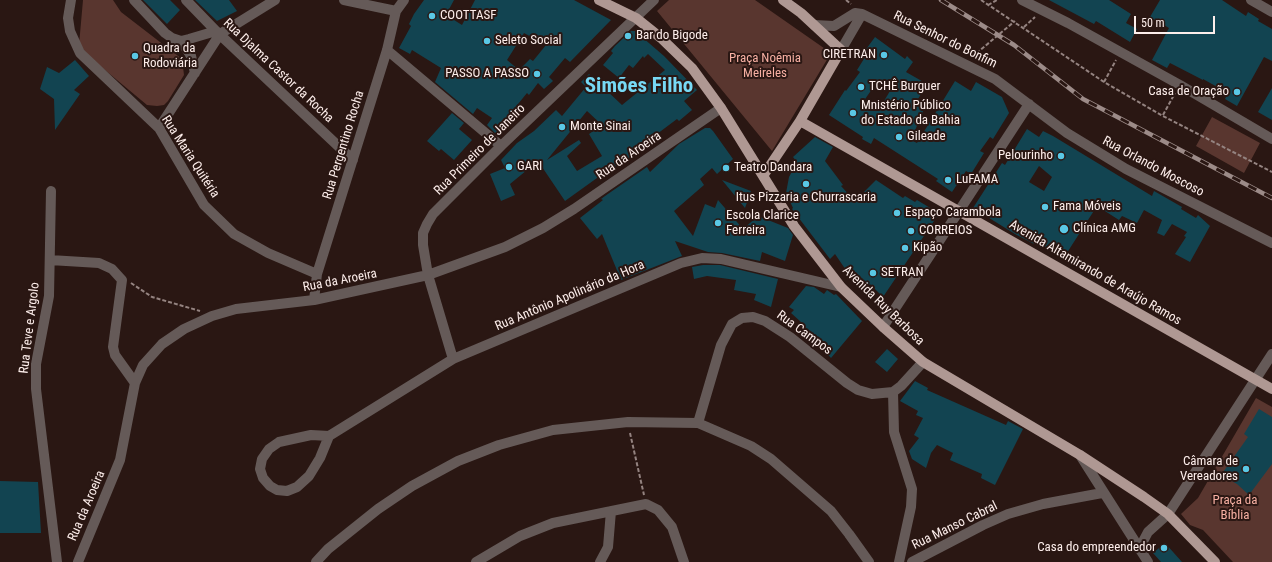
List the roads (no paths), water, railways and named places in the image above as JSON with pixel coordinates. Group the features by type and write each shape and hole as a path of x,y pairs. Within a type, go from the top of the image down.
{"main road":[{"name":"Avenida Ruy Barbosa","path":"599,0 636,18 661,38 692,68 721,108 794,226 841,287 883,327 924,362 1080,455 1168,514 1216,562"},
{"path":"763,176 800,121 841,50 814,25 783,0"},
{"name":"Avenida Altamirando de Araújo Ramos","path":"800,121 1272,389"}],"street":[{"name":"Rua Maria Quitéria","path":"71,0 68,18 70,31 80,53 159,128 204,205 234,234 268,254 317,274"},
{"path":"134,0 165,33 172,38 181,40 199,38 218,33 275,0"},
{"name":"Rua Djalma Castor da Rocha","path":"186,0 218,33 353,160"},
{"path":"344,0 396,11"},
{"name":"Rua Pergentino Rocha","path":"314,300 317,274 353,160 386,50 396,11 404,0"},
{"name":"Rua Primeiro de Janeiro","path":"453,359 428,275 423,245 423,234 427,224 433,214 501,146 654,0"},
{"path":"1251,0 1272,12"},
{"path":"1028,1 1043,11 1180,85 1272,139"},
{"path":"814,25 834,26 855,13 862,14 841,50"},
{"name":"Rua Senhor do Bonfim","path":"862,14 965,63 995,79 1029,104"},
{"path":"159,128 218,33"},
{"path":"181,40 191,56 195,72"},
{"path":"386,50 501,146"},
{"path":"883,327 1029,104"},
{"name":"Rua Orlando Moscoso","path":"1029,104 1067,133 1126,169 1272,243"},
{"name":"Rua da Aroeira","path":"78,562 120,460 135,384 143,365 162,344 184,328 212,316 256,306 314,300 428,275 505,247 543,228 574,210 721,108"},
{"name":"Rua Teve e Argolo","path":"51,191 49,296 36,364 36,389 57,562"},
{"name":"Rua Antônio Apolinário da Hora","path":"329,436 453,359 681,263 702,258 721,259 841,287"},
{"path":"50,260 100,263 112,269 122,280 113,347 115,355 135,384"},
{"name":"Rua Campos","path":"698,423 723,338 732,324 742,318 753,317 765,321 790,337 858,390 872,394 893,392"},
{"path":"1139,549 1148,532 1168,514 1272,354"},
{"path":"898,562 911,506 912,489 894,432 893,392 901,386 924,362"},
{"path":"316,562 328,549 378,509 412,486 458,460 500,445 553,430 628,422 698,423 735,438 771,459 831,512 869,562"},
{"path":"311,436 329,436 320,458 309,476 297,487 287,491 278,490 270,486 263,478 260,469 262,459 269,449 279,442 311,436"},
{"path":"1080,455 1102,493 1148,562"},
{"name":"Rua Manso Cabral","path":"912,562 983,525 1008,514 1043,504 1102,493"},
{"path":"476,562 520,536 553,523 646,504 658,510 669,522 684,562"},
{"path":"600,562 608,547 611,511"}],"railway":[{"path":"941,0 1014,45 1083,99 1272,198"}],"place":[{"name":"COOTTASF","path":"432,16"},
{"name":"Bar do Bigode","path":"628,36"},
{"name":"Seleto Social","path":"487,41"},
{"name":"CIRETRAN","path":"884,55"},
{"name":"Quadra da Rodoviária","path":"135,56"},
{"name":"PASSO A PASSO","path":"537,74"},
{"name":"TCHÊ Burguer","path":"861,87"},
{"name":"Casa de Oração","path":"1237,92"},
{"name":"Mnistério Público do Estado da Bahia","path":"853,113"},
{"name":"Monte Sinai","path":"562,127"},
{"name":"Gileade","path":"899,137"},
{"name":"Pelourinho","path":"1061,156"},
{"name":"GARI","path":"509,167"},
{"name":"Teatro Dandara","path":"726,168"},
{"name":"LuFAMA","path":"948,180"},
{"name":"Itus Pizzaria e Churrascaria","path":"806,184"},
{"name":"Fama Móveis","path":"1045,207"},
{"name":"Espaço Carambola","path":"897,213"},
{"name":"Escola Clarice Ferreira","path":"718,223"},
{"name":"Clínica AMG","path":"1064,229"},
{"name":"CORREIOS","path":"911,231"},
{"name":"Kipão","path":"905,248"},
{"name":"SETRAN","path":"873,273"},
{"name":"Câmara de Vereadores","path":"1246,469"},
{"name":"Casa do empreendedor","path":"1164,548"}],"district":[{"name":"Simões Filho","path":"639,87"}],"park label":[{"name":"Praça Noêmia Meireles","path":"765,66"},
{"name":"Praça da Bíblia","path":"1235,508"}]}
